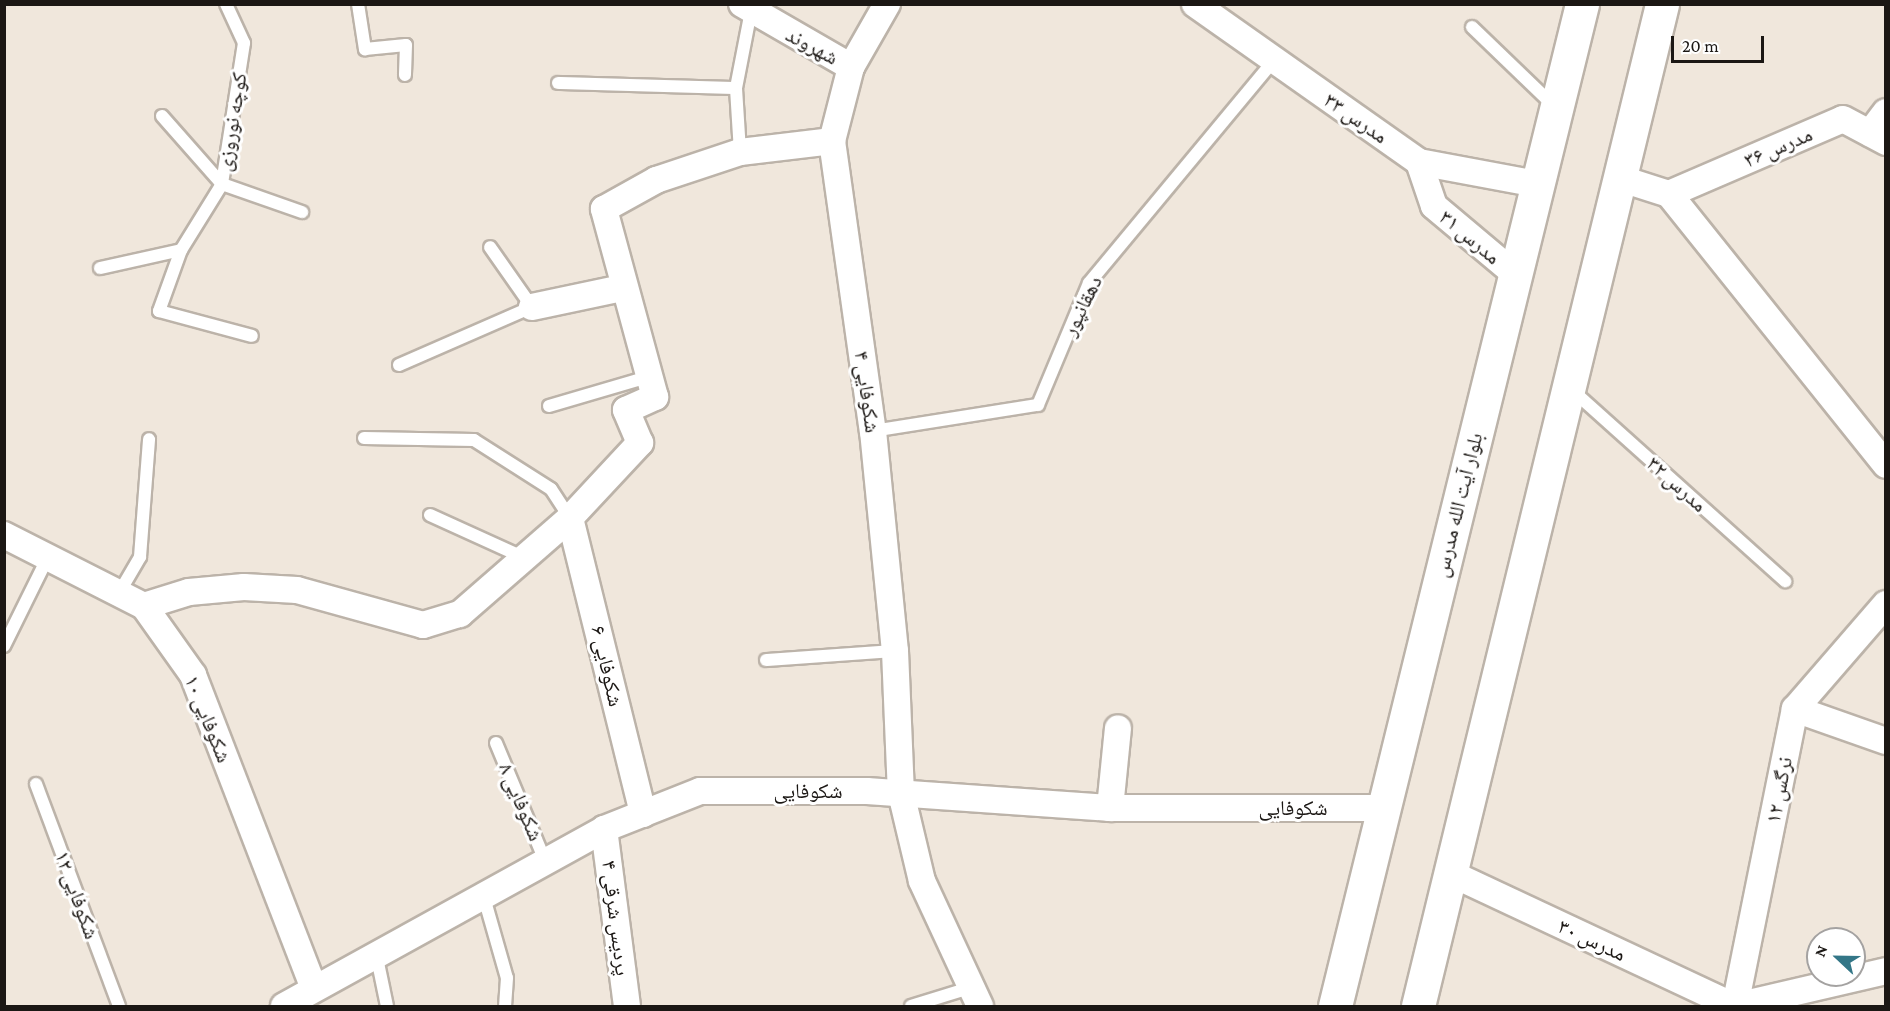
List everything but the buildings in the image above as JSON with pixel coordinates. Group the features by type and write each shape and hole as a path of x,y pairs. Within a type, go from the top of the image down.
{"main road":[{"name":"بلوار آیت الله مدرس","path":"1335,1006 1582,4"},
{"path":"1418,1006 1662,4"}],"street":[{"name":"شکوفایی ۴","path":"887,4 851,67 832,141 873,431 895,651 901,793 922,881 975,997"},
{"name":"مدرس ۳۳","path":"1195,4 1419,162 1537,184"},
{"name":"شهروند","path":"747,8 851,67"},
{"path":"1878,137 1886,112"},
{"name":"مدرس ۳۶","path":"1669,194 1843,119 1878,137"},
{"path":"144,606 189,592 297,590 404,622 442,623 525,558 570,518 640,443 626,410 655,397 622,288 604,209 656,180 740,152 832,141"},
{"name":"مدرس ۳۱","path":"1419,162 1434,206 1515,274"},
{"path":"1619,178 1669,194 1886,465"},
{"path":"532,307 622,288"},
{"name":"شکوفایی ۶","path":"570,518 643,814"},
{"name":"شکوفایی ۱۰","path":"4,535 144,606 193,675 313,986"},
{"name":"نرگس ۱۲","path":"1735,1006 1795,710 1886,604"},
{"path":"1795,710 1880,741"},
{"path":"1110,808 1118,728"},
{"name":"شکوفایی","path":"284,1006 313,986 604,829 700,791 901,793 1110,808 1384,808"},
{"name":"پردیس شرقی ۴","path":"604,829 627,1006"},
{"name":"مدرس ۳۰","path":"1450,873 1735,1006"},
{"path":"1735,1006 1886,971"}],"lane":[{"name":"کوچه نوروزی","path":"226,4 244,43 222,184 181,250 159,311 252,336"},
{"path":"358,4 365,49 406,45 405,75"},
{"path":"740,152 736,88 747,8"},
{"path":"1472,27 1556,108"},
{"name":"دهقانپور","path":"873,431 1038,405 1089,283 1273,61"},
{"path":"558,83 736,88"},
{"path":"162,116 222,184 302,212"},
{"path":"399,365 532,307 490,247"},
{"path":"100,268 181,250"},
{"path":"549,406 648,377"},
{"name":"مدرس ۳۲","path":"1569,387 1785,580"},
{"path":"364,438 474,440 551,489 570,518"},
{"path":"119,592 140,558 149,439"},
{"path":"430,515 525,558"},
{"path":"4,646 48,557"},
{"path":"766,660 895,651"},
{"name":"شکوفایی ۸","path":"496,743 545,861"},
{"name":"شکوفایی ۱۲","path":"36,784 119,1006"},
{"path":"482,893 507,978 505,1006"},
{"path":"376,952 387,1006"},
{"path":"911,1006 975,997"}]}
